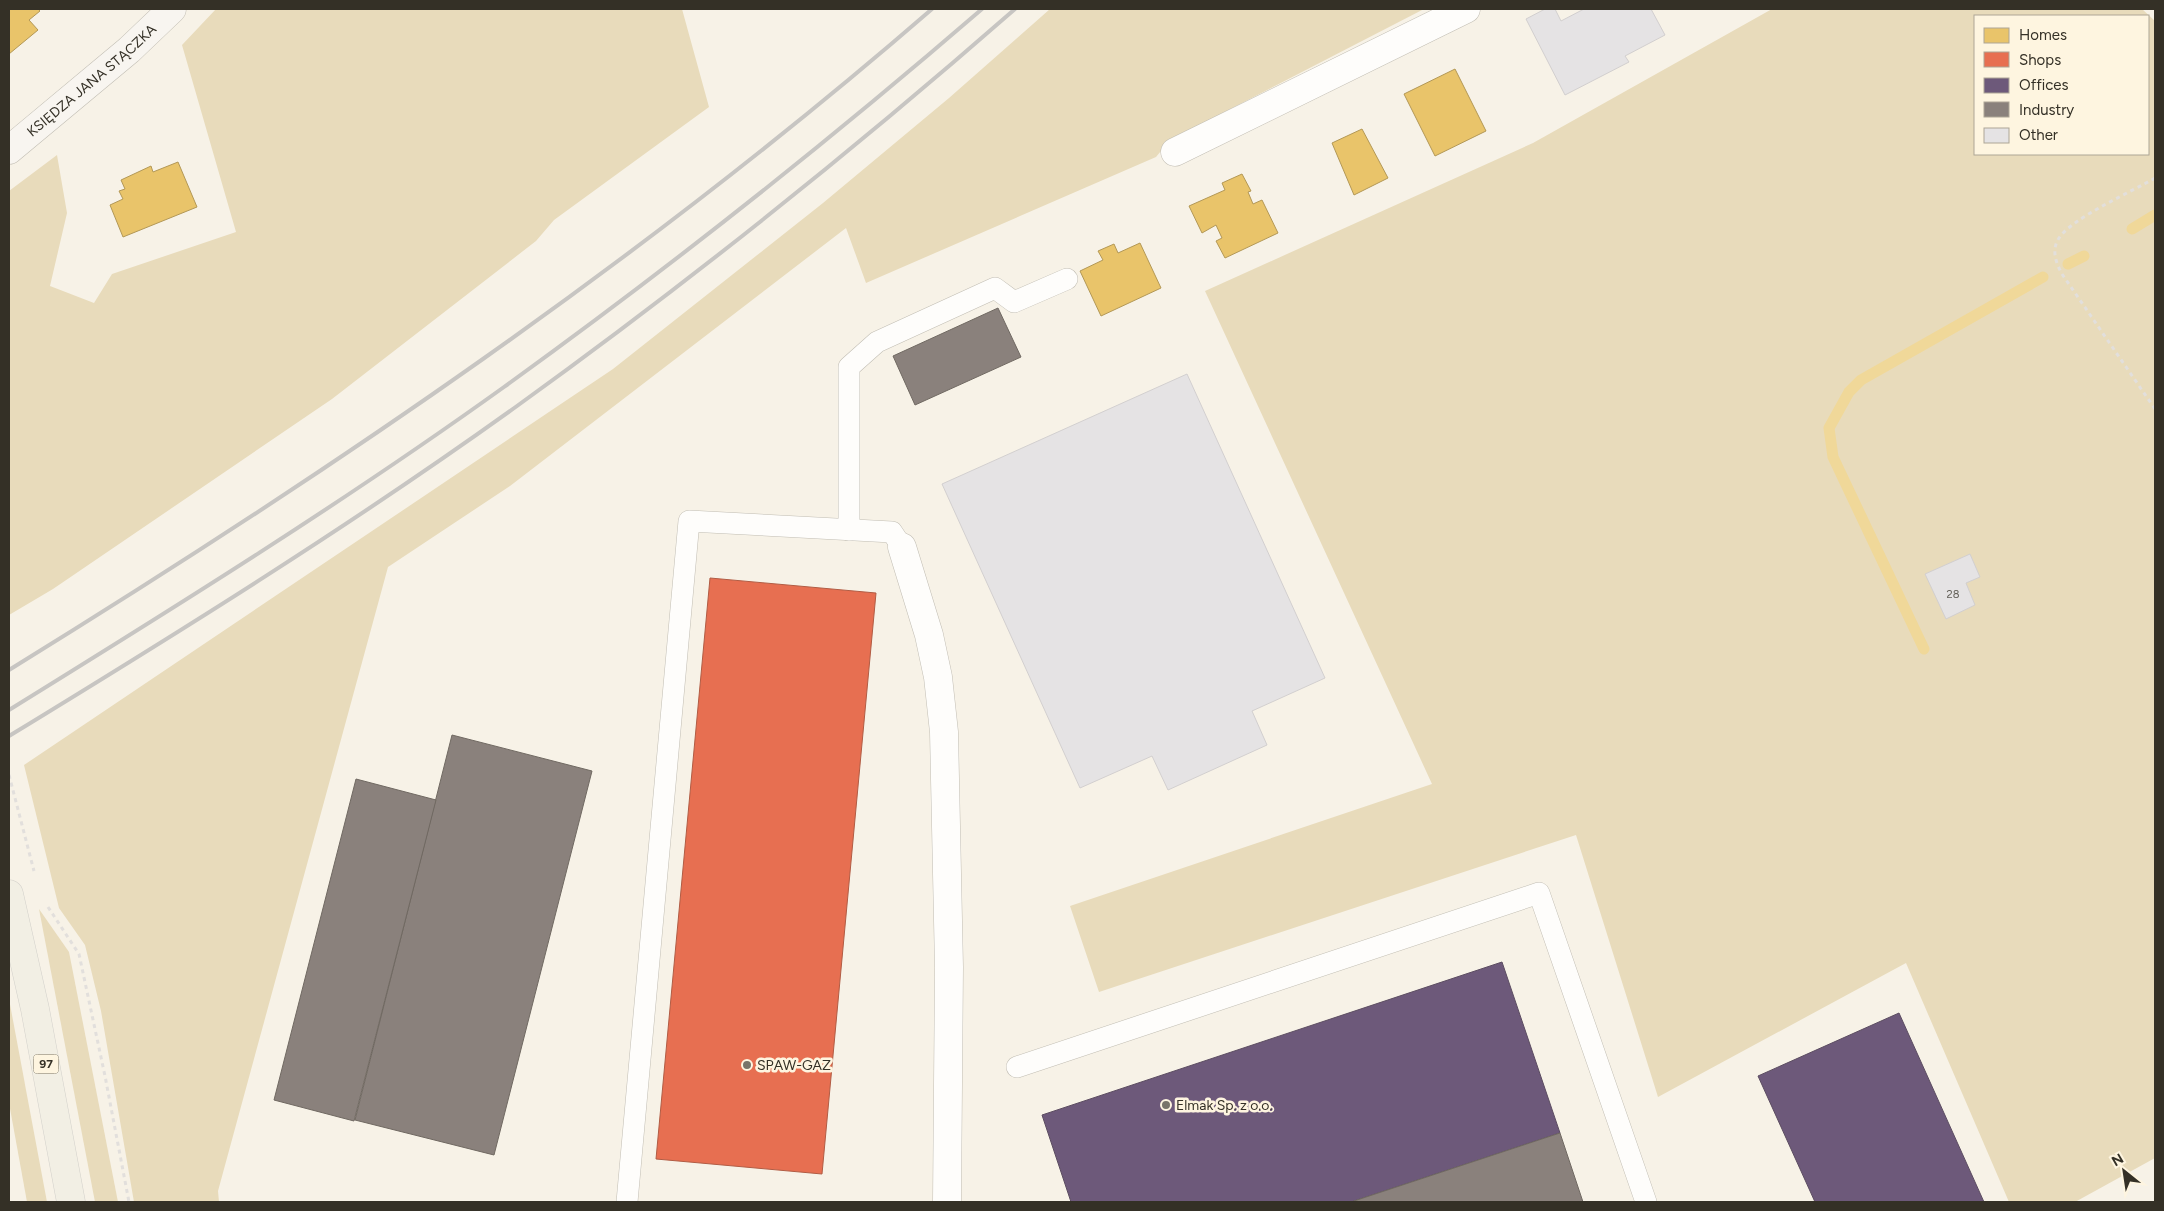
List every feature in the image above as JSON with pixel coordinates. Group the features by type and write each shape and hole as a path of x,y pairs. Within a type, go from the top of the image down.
{"main road":[{"name":"97","path":"9,894 52,1093 71,1202"}],"street":[{"name":"KSIĘDZA JANA STĄCZKA","path":"9,150 129,50 172,9"},
{"path":"1176,152 1466,9"},
{"path":"902,547 929,635 938,677 944,732 949,967 947,1202"}],"lane":[{"path":"849,530 849,367 877,342 995,288 1014,302 1068,279"},
{"path":"627,1202 689,521 892,532 902,547"},
{"path":"1017,1068 1539,892 1646,1202"}],"path":[{"path":"2155,178 2076,222 2059,238 2054,252 2056,263 2062,274 2155,409"},
{"path":"9,775 36,878"},
{"path":"44,902 79,954 129,1202"}],"shaded area":[{"path":"216,9 682,9 709,107 554,220 536,241 332,399 53,589 9,615 9,191 57,155 67,213 50,286 94,303 112,274 236,232 182,45"},
{"path":"1050,9 1424,9 1170,140 1156,157 866,283 846,228 510,486 388,567 218,1191 219,1202 134,1202 101,1011 85,945 59,908 24,765 613,369 823,203 949,98"},
{"path":"1772,9 2142,9 2148,15 1974,15 1974,155 2149,155 2149,15 2155,21 2155,1158 2075,1202 2009,1202 1906,963 1658,1097 1576,835 1099,992 1070,906 1432,784 1205,291 1533,143"},
{"path":"39,909 69,952 118,1202 95,1202"},
{"path":"9,999 47,1202 27,1202 9,1103"}],"building: Homes":[{"path":"9,9 38,9 40,11 29,20 38,30 9,54"},
{"path":"1455,69 1486,131 1435,156 1404,94"},
{"path":"1362,129 1388,178 1354,195 1332,143"},
{"path":"178,162 197,207 123,237 110,205 123,199 119,191 125,189 121,180 151,166 153,172"},
{"path":"1242,174 1251,191 1248,192 1253,204 1262,200 1278,233 1225,258 1216,241 1222,238 1216,225 1202,233 1189,206 1225,190 1222,183"},
{"path":"1140,243 1161,288 1101,316 1080,271 1103,260 1098,251 1114,244 1118,253"}],"building: Shops":[{"path":"710,578 876,593 822,1174 656,1159"}],"building: Offices":[{"path":"1502,962 1560,1133 1351,1202 1071,1202 1042,1115"},
{"path":"1899,1013 1984,1202 1815,1202 1758,1076"}],"building: Industry":[{"path":"998,308 1021,357 915,405 893,356"},
{"path":"452,735 592,771 494,1155 355,1120"},
{"path":"356,779 436,800 354,1121 274,1100"},
{"path":"1560,1133 1583,1202 1351,1202"}],"building: Other":[{"path":"1545,9 1555,9 1561,21 1584,9 1651,9 1665,35 1625,56 1629,62 1565,95 1526,19"},
{"path":"1187,374 1325,678 1252,711 1267,745 1168,790 1152,756 1080,788 942,484"},
{"path":"1970,554 1980,577 1966,583 1975,605 1946,619 1925,574"}],"waterway":[{"path":"2132,229 2155,215"},
{"path":"2068,264 2084,256"},
{"path":"1924,649 1833,457 1829,428 1849,392 1861,380 2043,277"}],"railway":[{"path":"9,670 249,518 484,358 599,275 712,189 823,101 932,9"},
{"path":"9,710 321,512 444,430 504,387 627,296 807,156 982,9"},
{"path":"9,736 138,657 330,535 517,406 645,311 771,213 894,113 1015,9"}],"place":[{"name":"SPAW-GAZ","path":"747,1065"},
{"name":"Elmak Sp. z o.o.","path":"1166,1105"}]}
